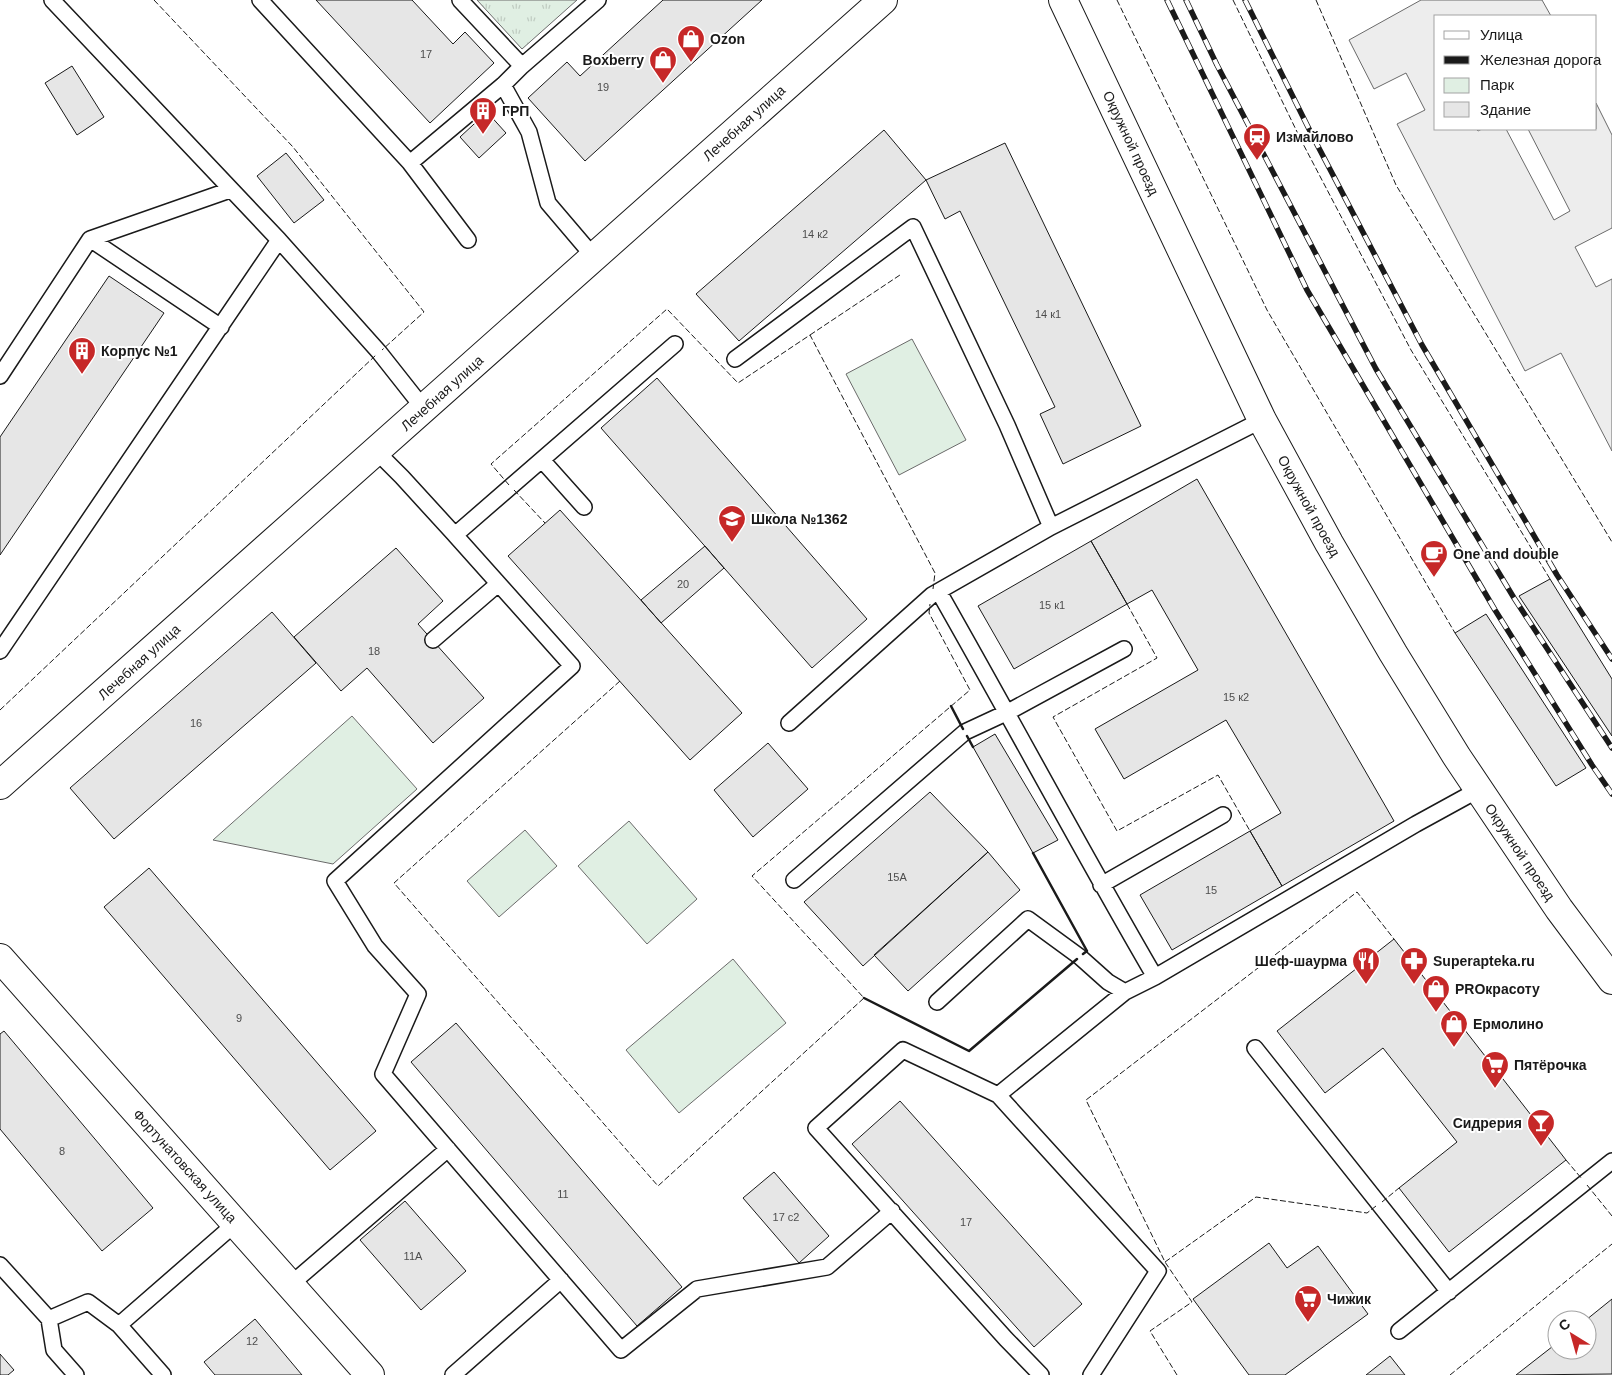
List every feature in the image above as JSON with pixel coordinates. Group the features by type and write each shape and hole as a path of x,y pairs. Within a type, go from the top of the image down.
{"street":[{"name":"Лечебная улица","path":"0,785 883,0"},
{"name":"Окружной проезд","path":"1063,0 1262,420 1329,543 1392,653 1478,790 1559,908 1612,980"},
{"name":"Фортунатовская улица","path":"0,958 370,1375"}],"lane":[{"path":"52,0 279,240 379,352 424,409"},
{"path":"260,0 410,163 468,240"},
{"path":"460,0 522,66"},
{"path":"410,163 503,85 598,0"},
{"path":"503,85 529,132 548,203 594,257"},
{"path":"0,376 90,239 230,190"},
{"path":"735,359 914,227 1007,425 1051,527"},
{"path":"90,239 221,327"},
{"path":"0,651 279,240"},
{"path":"455,536 675,344"},
{"path":"789,723 932,595 1051,527 1262,420"},
{"path":"376,451 402,477 572,666 335,882 375,946 418,994 383,1074 621,1350 697,1289 827,1267 892,1211"},
{"path":"542,460 584,507"},
{"path":"433,640 498,584"},
{"path":"939,592 1008,712 1101,885 1155,977"},
{"path":"794,880 965,732 1008,712 1124,649"},
{"path":"998,1095 1125,992 1155,977 1478,790"},
{"path":"1101,885 1223,815"},
{"path":"937,1002 1028,919 1080,957 1108,982 1125,992"},
{"path":"1255,1048 1449,1292"},
{"path":"1041,1375 1006,1339 816,1128 903,1050 998,1095 1158,1271 1091,1375"},
{"path":"290,1285 448,1149"},
{"path":"1399,1331 1612,1161"},
{"path":"119,1326 236,1223"},
{"path":"0,1265 49,1319 54,1350 76,1375"},
{"path":"453,1375 561,1280"},
{"path":"49,1319 88,1302 119,1326 162,1375"}],"green space":[{"path":"477,0 577,0 522,49"},
{"path":"912,339 966,440 899,475 846,374"},
{"path":"352,716 417,789 333,864 213,840"},
{"path":"629,821 697,899 647,944 578,866"},
{"path":"525,830 557,866 499,917 467,881"},
{"path":"733,959 786,1023 679,1113 626,1050"}],"shaded area":[{"path":"1421,0 1542,0 1550,15 1434,15 1434,130 1507,130 1554,220 1570,211 1529,130 1597,130 1597,105 1612,135 1612,228 1575,247 1596,287 1612,279 1612,451 1561,353 1525,371 1397,124 1425,110 1406,73 1374,89 1349,40"}],"building":[{"path":"316,0 412,0 453,44 465,32 494,63 430,123"},
{"path":"663,0 762,0 585,161 528,98 567,62 580,76"},
{"path":"72,66 104,117 77,135 45,83"},
{"name":"ГРП","path":"487,112 506,133 479,158 460,137"},
{"path":"884,130 926,180 739,341 696,294"},
{"path":"1005,143 1141,426 1063,464 1040,414 1055,407 960,211 945,219 926,180"},
{"path":"286,153 324,200 294,223 257,176"},
{"name":"Корпус №1","path":"109,276 164,313 0,555 0,437"},
{"path":"657,378 867,619 812,668 601,428"},
{"path":"1197,479 1394,821 1282,886 1250,831 1281,813 1226,720 1124,779 1095,729 1198,670 1152,590 1127,604 1091,541"},
{"path":"560,510 742,713 690,760 508,556"},
{"path":"1091,541 1127,604 1014,669 978,606"},
{"path":"705,546 724,568 661,623 641,600"},
{"path":"396,548 443,601 418,624 484,698 433,743 367,668 341,691 294,637"},
{"path":"1550,579 1612,679 1612,736 1519,596"},
{"path":"272,612 316,663 114,839 70,788"},
{"path":"1486,614 1586,768 1556,786 1455,633"},
{"path":"995,734 1058,840 1033,853 973,747"},
{"path":"768,743 808,789 753,837 714,790"},
{"path":"930,792 988,852 863,966 804,902"},
{"path":"1250,831 1282,886 1172,950 1140,895"},
{"path":"988,852 1020,890 908,991 874,955"},
{"path":"149,868 376,1131 330,1170 104,907"},
{"path":"1394,939 1566,1160 1449,1252 1399,1188 1457,1142 1383,1048 1325,1093 1277,1031"},
{"path":"456,1023 682,1287 637,1326 411,1062"},
{"path":"4,1031 153,1208 102,1251 0,1129 0,1034"},
{"path":"900,1101 1082,1304 1034,1347 852,1144"},
{"path":"774,1172 829,1236 799,1263 743,1198"},
{"path":"405,1201 466,1271 421,1310 360,1240"},
{"path":"1269,1243 1287,1268 1318,1246 1368,1314 1285,1375 1249,1375 1193,1299"},
{"path":"1612,1299 1612,1374 1516,1375 1547,1351 1547,1360 1597,1360 1597,1311"},
{"path":"255,1319 302,1375 215,1375 204,1362"},
{"path":"0,1354 14,1370 8,1375 0,1375"},
{"path":"1390,1356 1405,1375 1366,1375"}],"railway":[{"path":"1167,0 1307,290 1495,610 1612,794"},
{"path":"1186,0 1217,65 1376,369 1514,598 1612,748"},
{"path":"1245,0 1311,133 1422,345 1557,575 1612,659"}],"fence":[{"path":"154,0 293,147 424,312 382,350"},
{"path":"1117,0 1267,310 1455,633"},
{"path":"1233,0 1301,140 1411,350 1550,579"},
{"path":"1316,0 1396,185 1612,542"},
{"path":"810,335 900,275"},
{"path":"509,485 491,464 667,309 738,383 810,335 935,573 933,589"},
{"path":"0,710 376,355"},
{"path":"514,490 545,523"},
{"path":"620,681 394,883 658,1186 864,998 752,876 970,690 929,613 930,604"},
{"path":"1127,604 1157,658 1053,717 1117,831 1218,775 1250,831"},
{"path":"1177,1375 1150,1331 1192,1302 1165,1262 1086,1100 1357,892 1394,939"},
{"path":"1566,1160 1582,1179"},
{"path":"1587,1185 1612,1216"},
{"path":"1382,1202 1399,1188"},
{"path":"1165,1262 1256,1197 1367,1213 1376,1206"},
{"path":"1450,1375 1612,1244"}],"wall":[{"path":"951,706 963,729"},
{"path":"967,736 973,747"},
{"path":"1033,853 1087,951 1083,954"},
{"path":"864,998 969,1051 1077,959"}],"place":[{"name":"Ozon","path":"691,63"},
{"name":"Boxberry","path":"663,84"},
{"name":"ГРП","path":"483,135"},
{"name":"Измайлово","path":"1257,161"},
{"name":"Корпус №1","path":"82,375"},
{"name":"Школа №1362","path":"732,543"},
{"name":"One and double","path":"1434,578"},
{"name":"Шеф-шаурма","path":"1366,985"},
{"name":"Superapteka.ru","path":"1414,985"},
{"name":"PROкрасоту","path":"1436,1013"},
{"name":"Ермолино","path":"1454,1048"},
{"name":"Пятёрочка","path":"1495,1089"},
{"name":"Сидрерия","path":"1541,1147"},
{"name":"Чижик","path":"1308,1323"}]}
